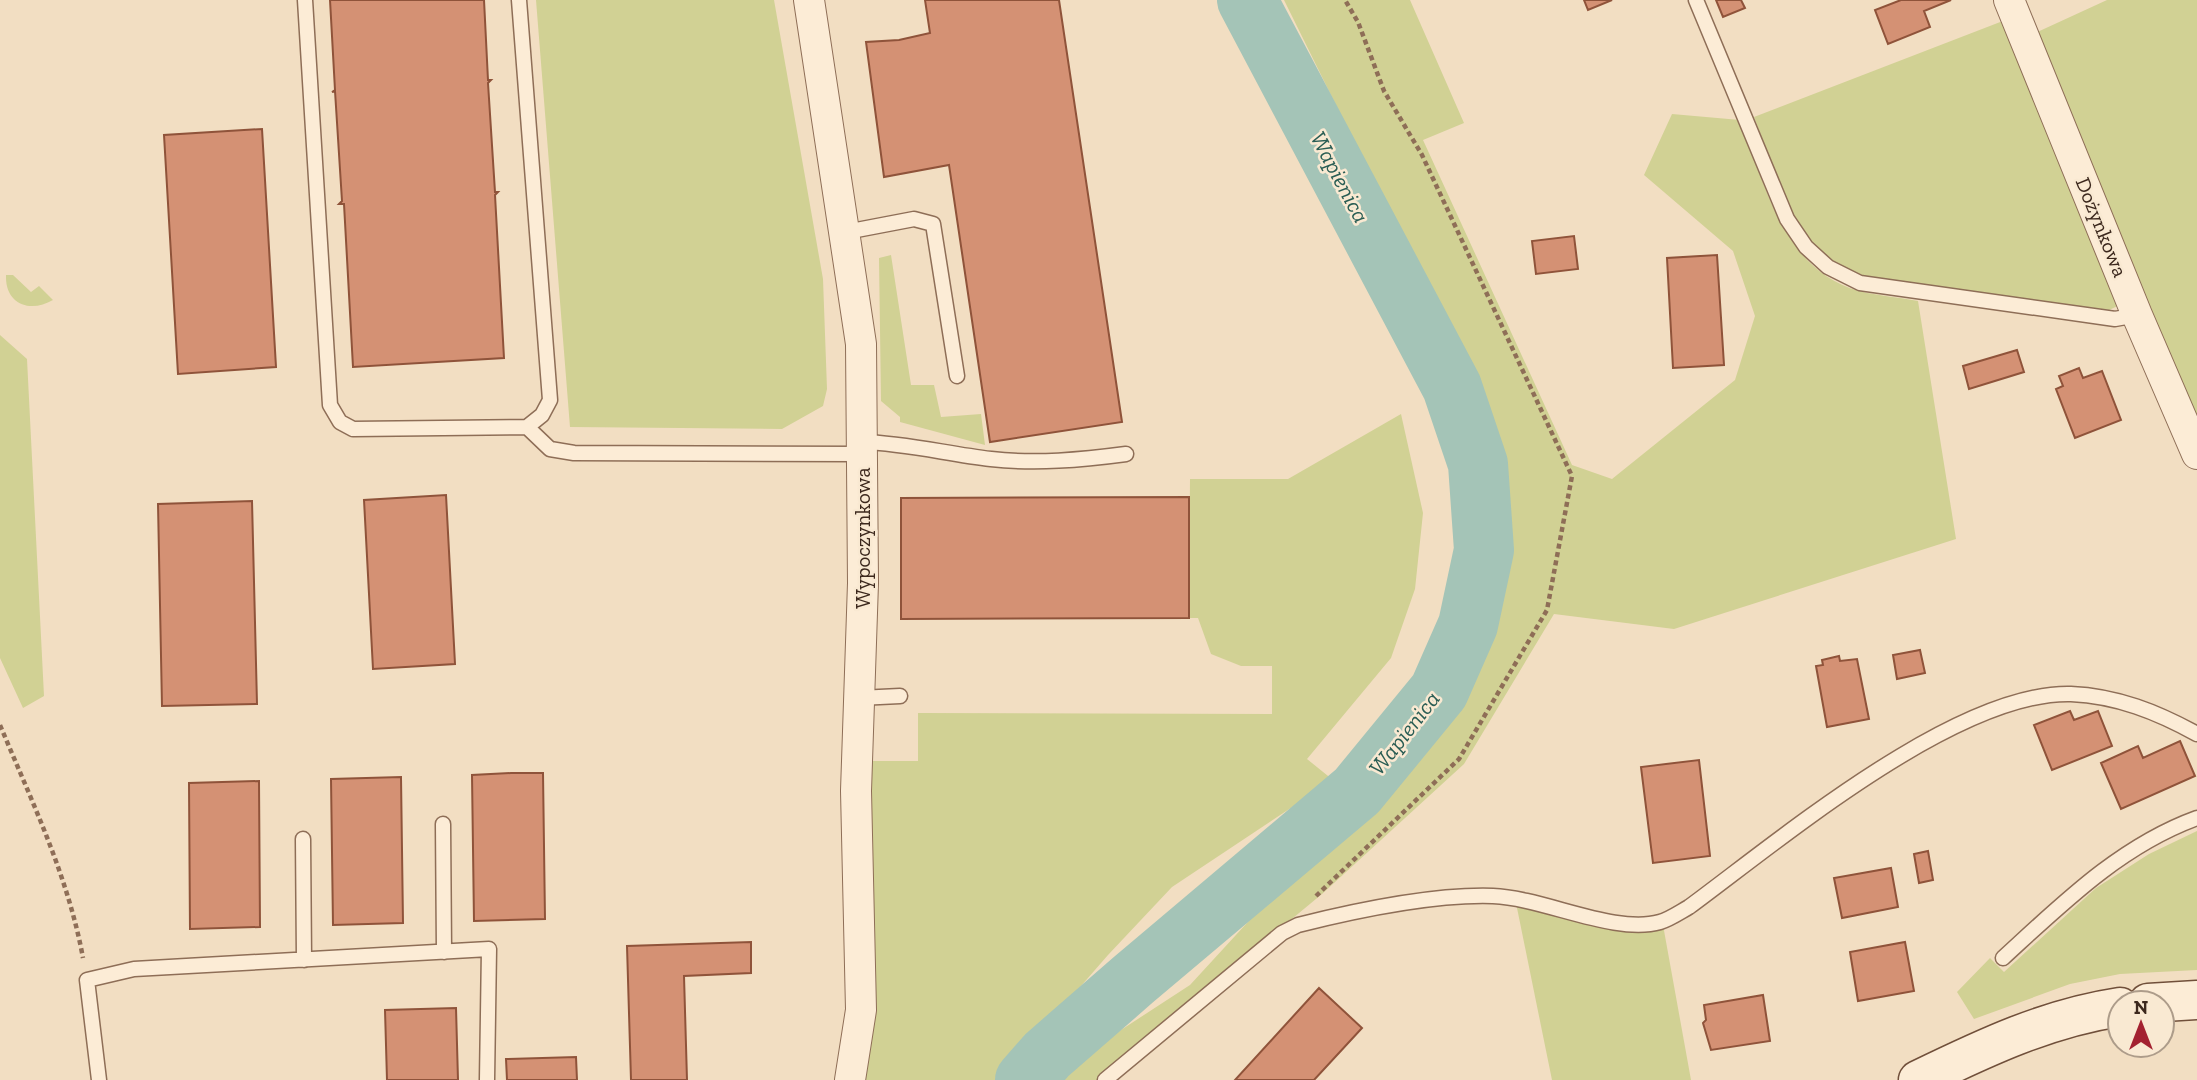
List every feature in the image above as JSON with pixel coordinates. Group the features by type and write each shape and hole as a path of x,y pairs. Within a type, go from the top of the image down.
{"street":[{"name":"Wypoczynkowa","path":"809,0 861,344 862,448 856,791 861,1010 850,1080"},
{"name":"Dożynkowa","path":"2009,0 2137,315 2197,454"},
{"path":"2176,1001 2197,1000"},
{"path":"1918,1080 2002,1039 2040,1026 2106,1010"}],"lane":[{"path":"305,0 330,405 340,422 352,429 527,428 542,415 550,400 519,0"},
{"path":"1696,0 1787,219 1806,247 1828,267 1860,283 1967,300 2115,318 2137,315"},
{"path":"846,232 914,219 933,223 957,376"},
{"path":"527,428 550,449 574,453 862,448 900,443 991,459 1069,462 1126,454"},
{"path":"1105,1080 1282,933 1298,925 1456,897 1493,896 1534,901 1611,922 1637,925 1661,922 1689,907 1861,781 1948,731 1995,709 2032,698 2069,694 2108,698 2157,712 2197,734"},
{"path":"859,698 900,696"},
{"path":"2003,958 2087,882 2141,844 2197,818"},
{"path":"443,824 444,952"},
{"path":"303,839 304,960"},
{"path":"99,1080 87,980 134,969 489,949 487,1080"}],"path":[{"path":"1298,925 1303,909 1459,759 1547,610 1572,476 1422,155 1384,91 1358,22 1345,0"},
{"path":"0,725 70,899 87,980"}],"green space":[{"path":"536,0 774,0 823,279 827,389 823,406 782,429 570,427"},
{"path":"1284,0 1410,0 1464,123 1423,140 1572,465 1612,479 1735,380 1755,316 1733,251 1644,175 1672,114 1740,120 1780,222 1812,264 1833,280 1859,291 1918,301 1956,539 1674,629 1554,614 1464,764 1322,894 1097,1080 1058,1080 1101,1043 1190,985 1279,888 1371,801 1486,647 1502,593 1503,464 1479,379 1365,164"},
{"path":"2107,0 2197,0 2197,435 2033,34"},
{"path":"2008,19 2122,304 2109,310 1861,277 1847,270 1820,252 1799,229 1784,198 1754,117"},
{"path":"891,255 911,385 934,385 941,417 981,414 985,445 900,422 900,417 881,401 879,258"},
{"path":"6,275 13,275 31,292 39,286 53,300 36,306 21,304 10,293"},
{"path":"0,335 27,359 44,696 23,708 0,658"},
{"path":"1401,414 1423,513 1415,589 1391,658 1307,759 1333,780 1172,887 1108,955 999,1080 864,1080 870,761 918,761 918,713 1272,714 1272,666 1241,666 1211,654 1198,618 1189,618 1190,479 1288,479"},
{"path":"2197,831 2197,970 2120,974 2070,984 1974,1019 1957,992 1990,958 2004,972 2096,888 2149,854"},
{"path":"1516,903 1663,925 1691,1080 1552,1080"}],"building":[{"path":"330,0 484,0 488,80 491,80 488,83 495,192 498,192 495,195 504,358 353,367 344,204 339,204 342,201 335,91 332,92 335,90"},
{"path":"925,0 1059,0 1122,422 990,442 949,165 884,177 866,42 899,40 930,33"},
{"path":"1584,0 1612,0 1588,10"},
{"path":"1716,0 1741,0 1745,8 1723,17"},
{"path":"1901,0 1951,0 1924,11 1930,27 1888,44 1875,10"},
{"path":"262,129 276,367 178,374 164,135"},
{"path":"1574,236 1578,269 1536,274 1532,241"},
{"path":"1717,255 1724,365 1673,368 1667,258"},
{"path":"2017,350 2024,372 1969,389 1963,366"},
{"path":"2079,368 2083,378 2102,371 2121,420 2075,438 2056,389 2063,386 2059,376"},
{"path":"446,495 455,664 373,669 364,500"},
{"path":"1189,497 1189,618 901,619 901,498"},
{"path":"252,501 257,704 162,706 158,504"},
{"path":"1920,650 1925,673 1897,679 1893,655"},
{"path":"1839,656 1840,661 1857,659 1869,719 1827,727 1816,666 1823,665 1822,660"},
{"path":"2070,711 2074,720 2098,711 2112,746 2052,770 2034,725"},
{"path":"2180,741 2195,776 2121,809 2101,763 2138,746 2143,758"},
{"path":"1699,760 1710,856 1653,863 1641,767"},
{"path":"543,773 545,919 474,921 472,775"},
{"path":"401,777 403,923 333,925 331,779"},
{"path":"259,781 260,927 190,929 189,783"},
{"path":"1928,851 1933,880 1919,883 1914,854"},
{"path":"1891,868 1898,907 1842,918 1834,878"},
{"path":"751,942 751,973 684,976 687,1080 631,1080 627,946"},
{"path":"1905,942 1914,991 1858,1001 1850,952"},
{"path":"1319,988 1362,1028 1314,1080 1235,1080"},
{"path":"1763,995 1770,1041 1711,1050 1703,1023 1706,1020 1704,1005"},
{"path":"456,1008 458,1080 387,1080 385,1010"},
{"path":"576,1057 577,1080 507,1080 506,1059"}],"waterway":[{"name":"Wapienica","path":"1025,1080 1047,1055 1133,980 1357,791 1439,691 1468,625 1484,550 1478,464 1452,387 1247,0"}]}
